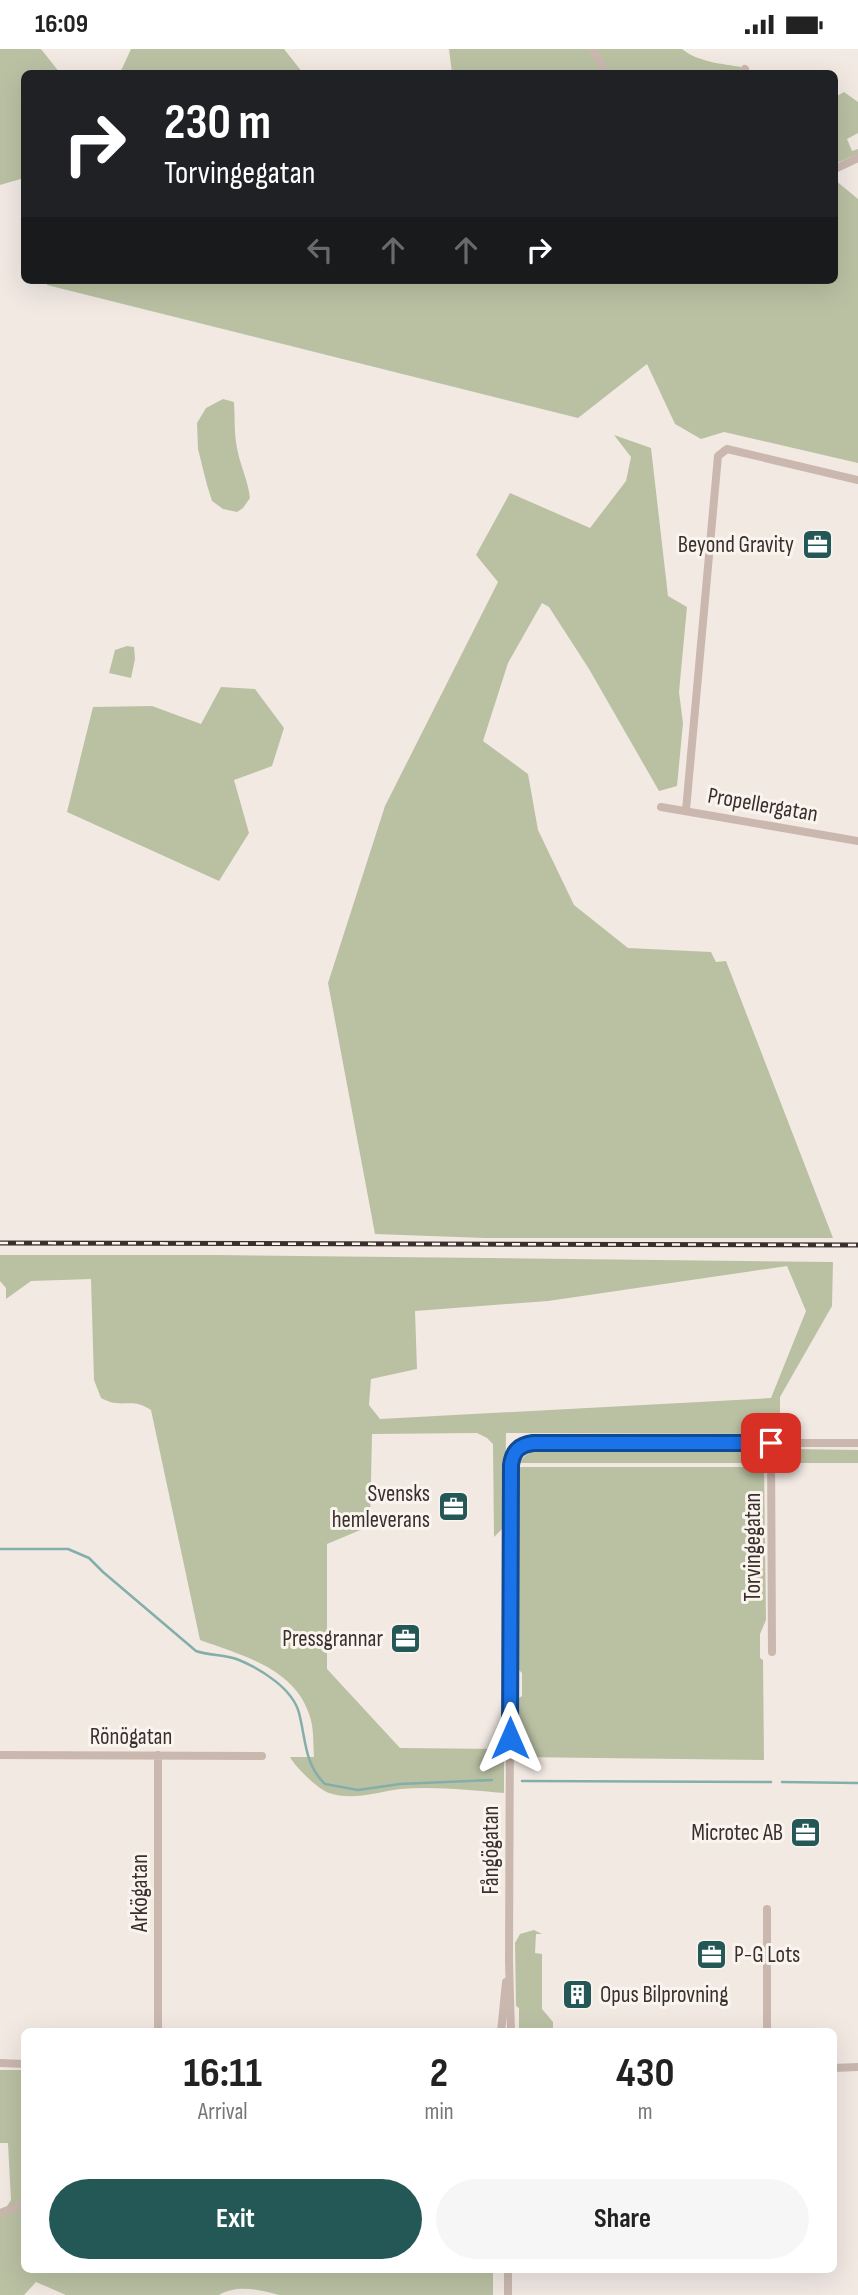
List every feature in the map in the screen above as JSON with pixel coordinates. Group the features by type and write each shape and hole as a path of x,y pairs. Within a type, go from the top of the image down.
{"street":[{"path":"593,49 604,70"},
{"path":"838,168 858,158"},
{"path":"686,810 718,456 727,449 858,480"},
{"name":"Propellergatan","path":"661,807 858,841"},
{"name":"Fångögatan","path":"511,2028 509,1961 513,1455 519,1447 533,1443 771,1443"},
{"path":"771,1443 858,1443"},
{"name":"Torvingegatan","path":"771,1443 772,1652"},
{"name":"Rönögatan","path":"0,1755 262,1756"},
{"name":"Arkögatan","path":"158,1755 158,2028"},
{"path":"767,1909 767,2028"},
{"name":"Fångögatan","path":"501,2028 509,1961"},
{"path":"0,2063 21,2064"},
{"path":"837,2068 858,2067"},
{"path":"0,2213 21,2205"},
{"path":"508,2273 509,2295"}],"green space":[{"path":"0,49 41,49 58,70 21,70 21,179 0,185"},
{"path":"131,49 284,49 301,70 121,70"},
{"path":"449,49 589,49 600,70 452,70"},
{"path":"597,49 682,49 703,60 742,67 740,70 608,70"},
{"path":"844,92 858,102 858,133 847,139 852,151 858,149 858,154 838,163 838,95"},
{"path":"838,182 858,199 858,463 724,432 701,439 675,424 647,364 578,418 47,285 838,284"},
{"path":"223,399 234,402 237,448 250,498 237,512 223,509 212,501 198,449 197,423 206,408"},
{"path":"614,435 651,448 668,596 687,607 679,692 683,723 677,786 659,791 589,669 549,607 542,603 508,663 483,741 528,774 538,830 574,905 628,948 711,952 716,962 726,961 833,1238 485,1238 375,1234 328,983 385,806 498,582 476,555 510,493 590,528 626,481 631,457"},
{"path":"134,647 135,659 131,678 109,673 115,650"},
{"path":"221,687 255,689 284,728 272,766 234,780 249,833 219,881 67,812 93,707 152,706 201,724"},
{"path":"0,1255 833,1262 832,1306 780,1397 778,1434 506,1433 505,1526 494,1537 493,1444 487,1438 477,1433 372,1434 370,1526 327,1544 327,1669 400,1748 504,1749 504,1793 426,1788 347,1796 325,1791 302,1772 290,1757 314,1757 312,1724 302,1698 279,1674 264,1665 200,1640 151,1410 137,1404 115,1403 101,1398 94,1380 91,1279 31,1281 6,1299 6,1288 0,1281","holes":["787,1266 806,1311 771,1398 380,1419 369,1405 371,1379 417,1369 415,1311 548,1301"]},
{"path":"792,1449 858,1450 858,1463 777,1463 782,1454"},
{"path":"749,1450 759,1453 765,1463 518,1463 534,1451"},
{"path":"517,1467 764,1467 766,1620 760,1634 760,1658 763,1660 764,1760 516,1757 516,1700 522,1696 522,1673 516,1667"},
{"path":"534,1930 542,1934 536,1934 535,1953 542,1954 542,2009 553,2022 553,2028 519,2028 515,1943 520,1934"},
{"path":"0,2070 21,2070 21,2273 493,2273 493,2295 279,2295 241,2289 219,2295 66,2295 36,2282 24,2295 0,2295 0,2217 11,2200 8,2143 0,2143"}],"waterway":[{"path":"0,1549 68,1549 89,1558 196,1651 234,1658 266,1674 283,1688 296,1704 309,1760 325,1784 358,1790 400,1784 492,1780"},
{"path":"522,1781 771,1782"},
{"path":"782,1782 858,1783"}],"railway":[{"path":"0,1243 858,1245"}],"place":[{"name":"Beyond Gravity","path":"817,544"},
{"name":"Svensks hemleverans","path":"453,1506"},
{"name":"Pressgrannar","path":"406,1638"},
{"name":"Microtec AB","path":"806,1832"},
{"name":"P-G Lots","path":"711,1954"},
{"name":"Opus Bilprovning","path":"577,1994"}],"route":[{"path":"510,1738 511,1465 519,1447 533,1443 771,1443"}]}
